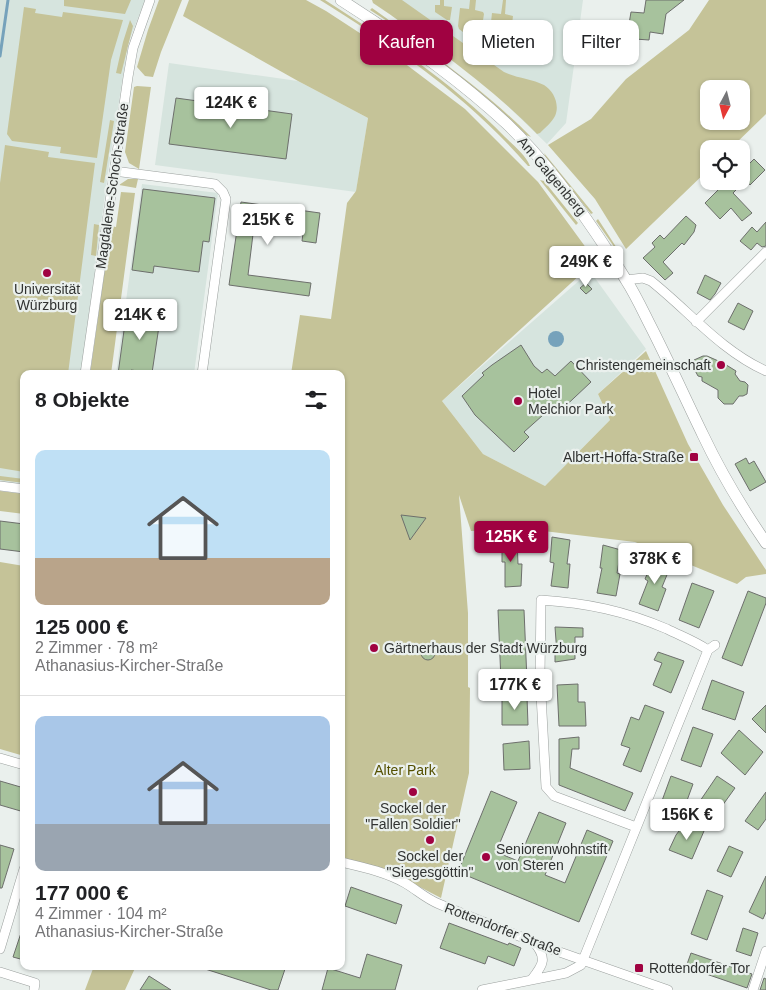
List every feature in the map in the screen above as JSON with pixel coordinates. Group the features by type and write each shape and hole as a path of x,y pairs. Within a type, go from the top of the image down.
{"street":[{"name":"Magdalene-Schoch-Straße","path":"86,370 133,48 150,0"},
{"name":"Am Galgenberg","path":"341,0 403,41 469,90 508,125 532,151 588,220 637,299 719,468 741,506 766,542"},
{"path":"114,171 215,184 223,192 226,199 203,370"},
{"path":"696,322 766,252"},
{"path":"626,280 643,278 651,281 696,322 744,359 766,371"},
{"path":"0,486 20,488"},
{"path":"482,990 566,973 581,965 636,827 712,648 619,611 541,600 540,676 546,787 554,796 636,827"},
{"path":"0,758 20,764"},
{"name":"Rottendorfer Straße","path":"345,863 375,870 404,882 429,900 534,942 668,990"},
{"path":"0,949 20,882"},
{"path":"532,979 542,965 543,956 534,942"},
{"path":"753,990 766,952"},
{"path":"0,972 35,984 34,990"}],"shaded area":[{"name":"Universität Würzburg","path":"0,0 145,0 128,44 108,172 82,370 20,370 20,484 0,482"},
{"path":"373,0 583,0 580,20 563,20 563,65 574,65 566,123 547,144 486,85 453,60 453,20 400,20"},
{"path":"169,63 298,81 368,118 356,192 155,165"},
{"path":"142,184 218,193 195,370 117,370"},
{"path":"590,271 646,349 598,394 610,420 545,486 483,454 442,401"}],"green space":[{"path":"64,0 131,0 125,14 64,6"},
{"path":"159,0 182,0 153,77 145,76 137,67"},
{"name":"Alter Park","path":"189,0 306,0 360,33 360,65 407,65 465,109 538,182 592,256 594,262 442,401 483,454 545,486 610,420 598,394 646,351 688,444 723,505 766,570 766,574 746,577 737,584 635,542 527,529 471,531 459,495 468,613 468,687 470,688 469,773 441,898 395,874 345,858 345,370 292,370 300,315 331,319 347,203 356,191 368,118 183,16"},
{"path":"320,0 325,0 360,23 360,26"},
{"path":"372,0 402,0 430,20 397,20 373,3"},
{"path":"440,0 444,0 444,6 452,7 450,20 435,12 435,5 440,5"},
{"path":"470,0 476,0 475,10 483,12 483,20 463,20 463,32 458,26 460,8 469,9"},
{"path":"503,0 506,0 505,14 513,16 513,20 491,20 492,13 501,14"},
{"path":"709,0 766,0 766,114 750,130 750,80 700,80 700,130 750,130 739,140 700,140 700,178 626,249 595,199 548,145 591,119 626,79 689,30"},
{"path":"24,7 36,9 35,13 62,17 63,12 123,20 111,60 97,158 60,153 61,147 12,141 7,134"},
{"path":"372,8 389,20 385,20 370,10"},
{"path":"130,20 133,26 121,74 116,73 123,42"},
{"path":"453,36 463,43 463,65 494,65 504,72 534,81 548,88 555,99 557,107 554,118 537,134 478,81 453,61"},
{"path":"416,65 422,65 464,98 519,150 530,166 481,117"},
{"path":"440,65 447,65 481,92 531,137 524,134"},
{"path":"134,87 151,87 139,169 129,163 125,152"},
{"path":"110,120 114,121 104,183 100,182"},
{"path":"5,145 49,152 48,157 95,163 69,370 20,370 20,471 0,468 0,183"},
{"path":"544,153 593,213 591,214"},
{"path":"128,179 138,179 136,188 119,185"},
{"path":"540,180 544,181 578,223 576,225"},
{"path":"121,192 135,193 112,370 91,370 111,226 116,227"},
{"path":"598,219 620,253 596,221"},
{"path":"94,224 99,225 96,256 91,255"},
{"path":"0,476 20,478 20,482 0,480"},
{"path":"0,491 20,494 20,514 0,511"},
{"path":"0,562 20,565 20,755 0,749"},
{"path":"92,970 134,970 125,990 85,990"}],"water":[{"path":"553,331 559,331 564,336 562,345 553,347 548,342 548,336"}],"building":[{"path":"646,0 684,0 666,14 663,34 650,32 649,40 639,39 639,20 630,20 631,12 644,13"},
{"path":"176,98 292,114 286,159 169,144"},
{"path":"754,159 765,170 750,185 750,163"},
{"path":"143,189 215,198 209,242 203,241 199,272 154,266 153,273 132,270"},
{"path":"718,190 736,190 733,193 752,213 742,221 731,208 720,219 705,203"},
{"path":"241,202 320,213 316,243 302,241 304,225 255,218 248,275 311,283 309,296 229,285"},
{"path":"686,216 696,225 694,232 684,245 682,243 663,262 673,273 665,280 643,258 655,247 652,243 660,235 664,239"},
{"path":"766,222 766,246 762,247 757,243 751,250 740,241 752,227 757,232"},
{"path":"705,275 721,283 710,300 697,293"},
{"path":"586,283 592,289 586,294 580,288"},
{"path":"738,303 753,311 744,330 728,322"},
{"path":"148,304 162,306 152,370 119,370 126,316 138,318 140,307 148,309"},
{"name":"Hotel Melchior Park","path":"521,345 534,366 542,373 547,369 555,376 571,361 591,382 558,413 552,407 524,432 529,437 514,452 475,415 462,396 484,375 482,373"},
{"path":"703,356 723,363 736,371 735,374 740,381 748,385 747,394 739,396 733,404 724,404 718,398 718,390 702,381 702,377 698,376 692,365 694,360"},
{"path":"746,458 749,464 754,461 766,482 750,491 735,464"},
{"path":"401,515 426,518 410,540"},
{"path":"0,521 20,524 20,552 0,549"},
{"path":"552,537 570,540 567,564 570,564 568,588 551,586 554,563 550,562"},
{"path":"502,539 517,540 518,564 522,564 521,586 505,587 505,562 502,562"},
{"path":"603,545 621,550 617,573 620,574 616,596 597,593 602,568 600,568"},
{"path":"654,558 671,565 662,587 666,589 658,611 639,604 648,581 645,579"},
{"path":"692,583 714,591 699,628 679,620"},
{"path":"748,591 766,598 766,603 742,666 722,658"},
{"path":"498,610 524,610 527,681 501,681"},
{"path":"555,627 583,628 583,637 575,637 575,659 555,662 555,654 557,654"},
{"path":"428,646 433,648 435,653 433,658 428,660 423,658 421,653 423,648"},
{"path":"658,652 684,661 671,693 653,685 662,663 654,660"},
{"path":"712,680 744,692 735,720 702,709"},
{"path":"578,684 578,702 585,702 586,726 559,726 557,685"},
{"path":"502,697 527,697 528,725 502,725"},
{"path":"645,705 664,712 641,772 623,765 630,748 621,745 631,717 639,720"},
{"path":"766,705 766,733 752,719"},
{"path":"693,727 713,734 701,767 681,760"},
{"path":"739,730 763,752 745,775 721,753"},
{"path":"579,737 579,749 572,749 570,768 633,793 625,811 559,785 559,739"},
{"path":"529,741 530,769 504,770 503,744"},
{"path":"671,776 693,784 681,817 659,809"},
{"path":"717,776 735,788 717,813 700,801"},
{"path":"0,781 20,787 20,811 0,805"},
{"name":"Seniorenwohnstift von Steren","path":"491,791 517,802 496,852 518,861 539,812 566,823 545,875 565,883 587,830 613,841 579,922 458,872"},
{"path":"766,792 766,819 758,830 745,821"},
{"path":"685,823 704,831 692,859 669,850 676,835"},
{"path":"0,845 14,849 2,888 0,888"},
{"path":"729,846 743,852 731,877 717,871"},
{"path":"766,876 766,912 763,919 749,912"},
{"path":"351,887 402,905 396,924 345,906"},
{"path":"707,890 723,896 707,940 691,934"},
{"path":"449,923 521,948 514,966 488,956 485,964 440,948"},
{"path":"743,928 758,933 751,956 736,951"},
{"path":"20,936 20,959 13,957"},
{"path":"691,953 752,974 747,988 686,967"},
{"path":"367,954 402,965 395,990 322,990 327,970 334,970 360,978"},
{"path":"208,970 285,970 278,990 271,990"},
{"path":"149,976 171,990 140,990"},
{"path":"764,978 766,979 766,990 760,990"}],"waterway":[{"path":"0,56 8,0"}],"place":[{"name":"Universität Würzburg","path":"47,273"},
{"name":"Christengemeinschaft","path":"721,365"},
{"name":"Hotel Melchior Park","path":"518,401"},
{"name":"Albert-Hoffa-Straße","path":"694,457"},
{"name":"Gärtnerhaus der Stadt Würzburg","path":"374,648"},
{"name":"Sockel der \"Fallen Soldier\"","path":"413,792"},
{"name":"Sockel der \"Siegesgöttin\"","path":"430,840"},
{"name":"Seniorenwohnstift von Steren","path":"486,857"},
{"name":"Rottendorfer Tor","path":"639,968"}]}
